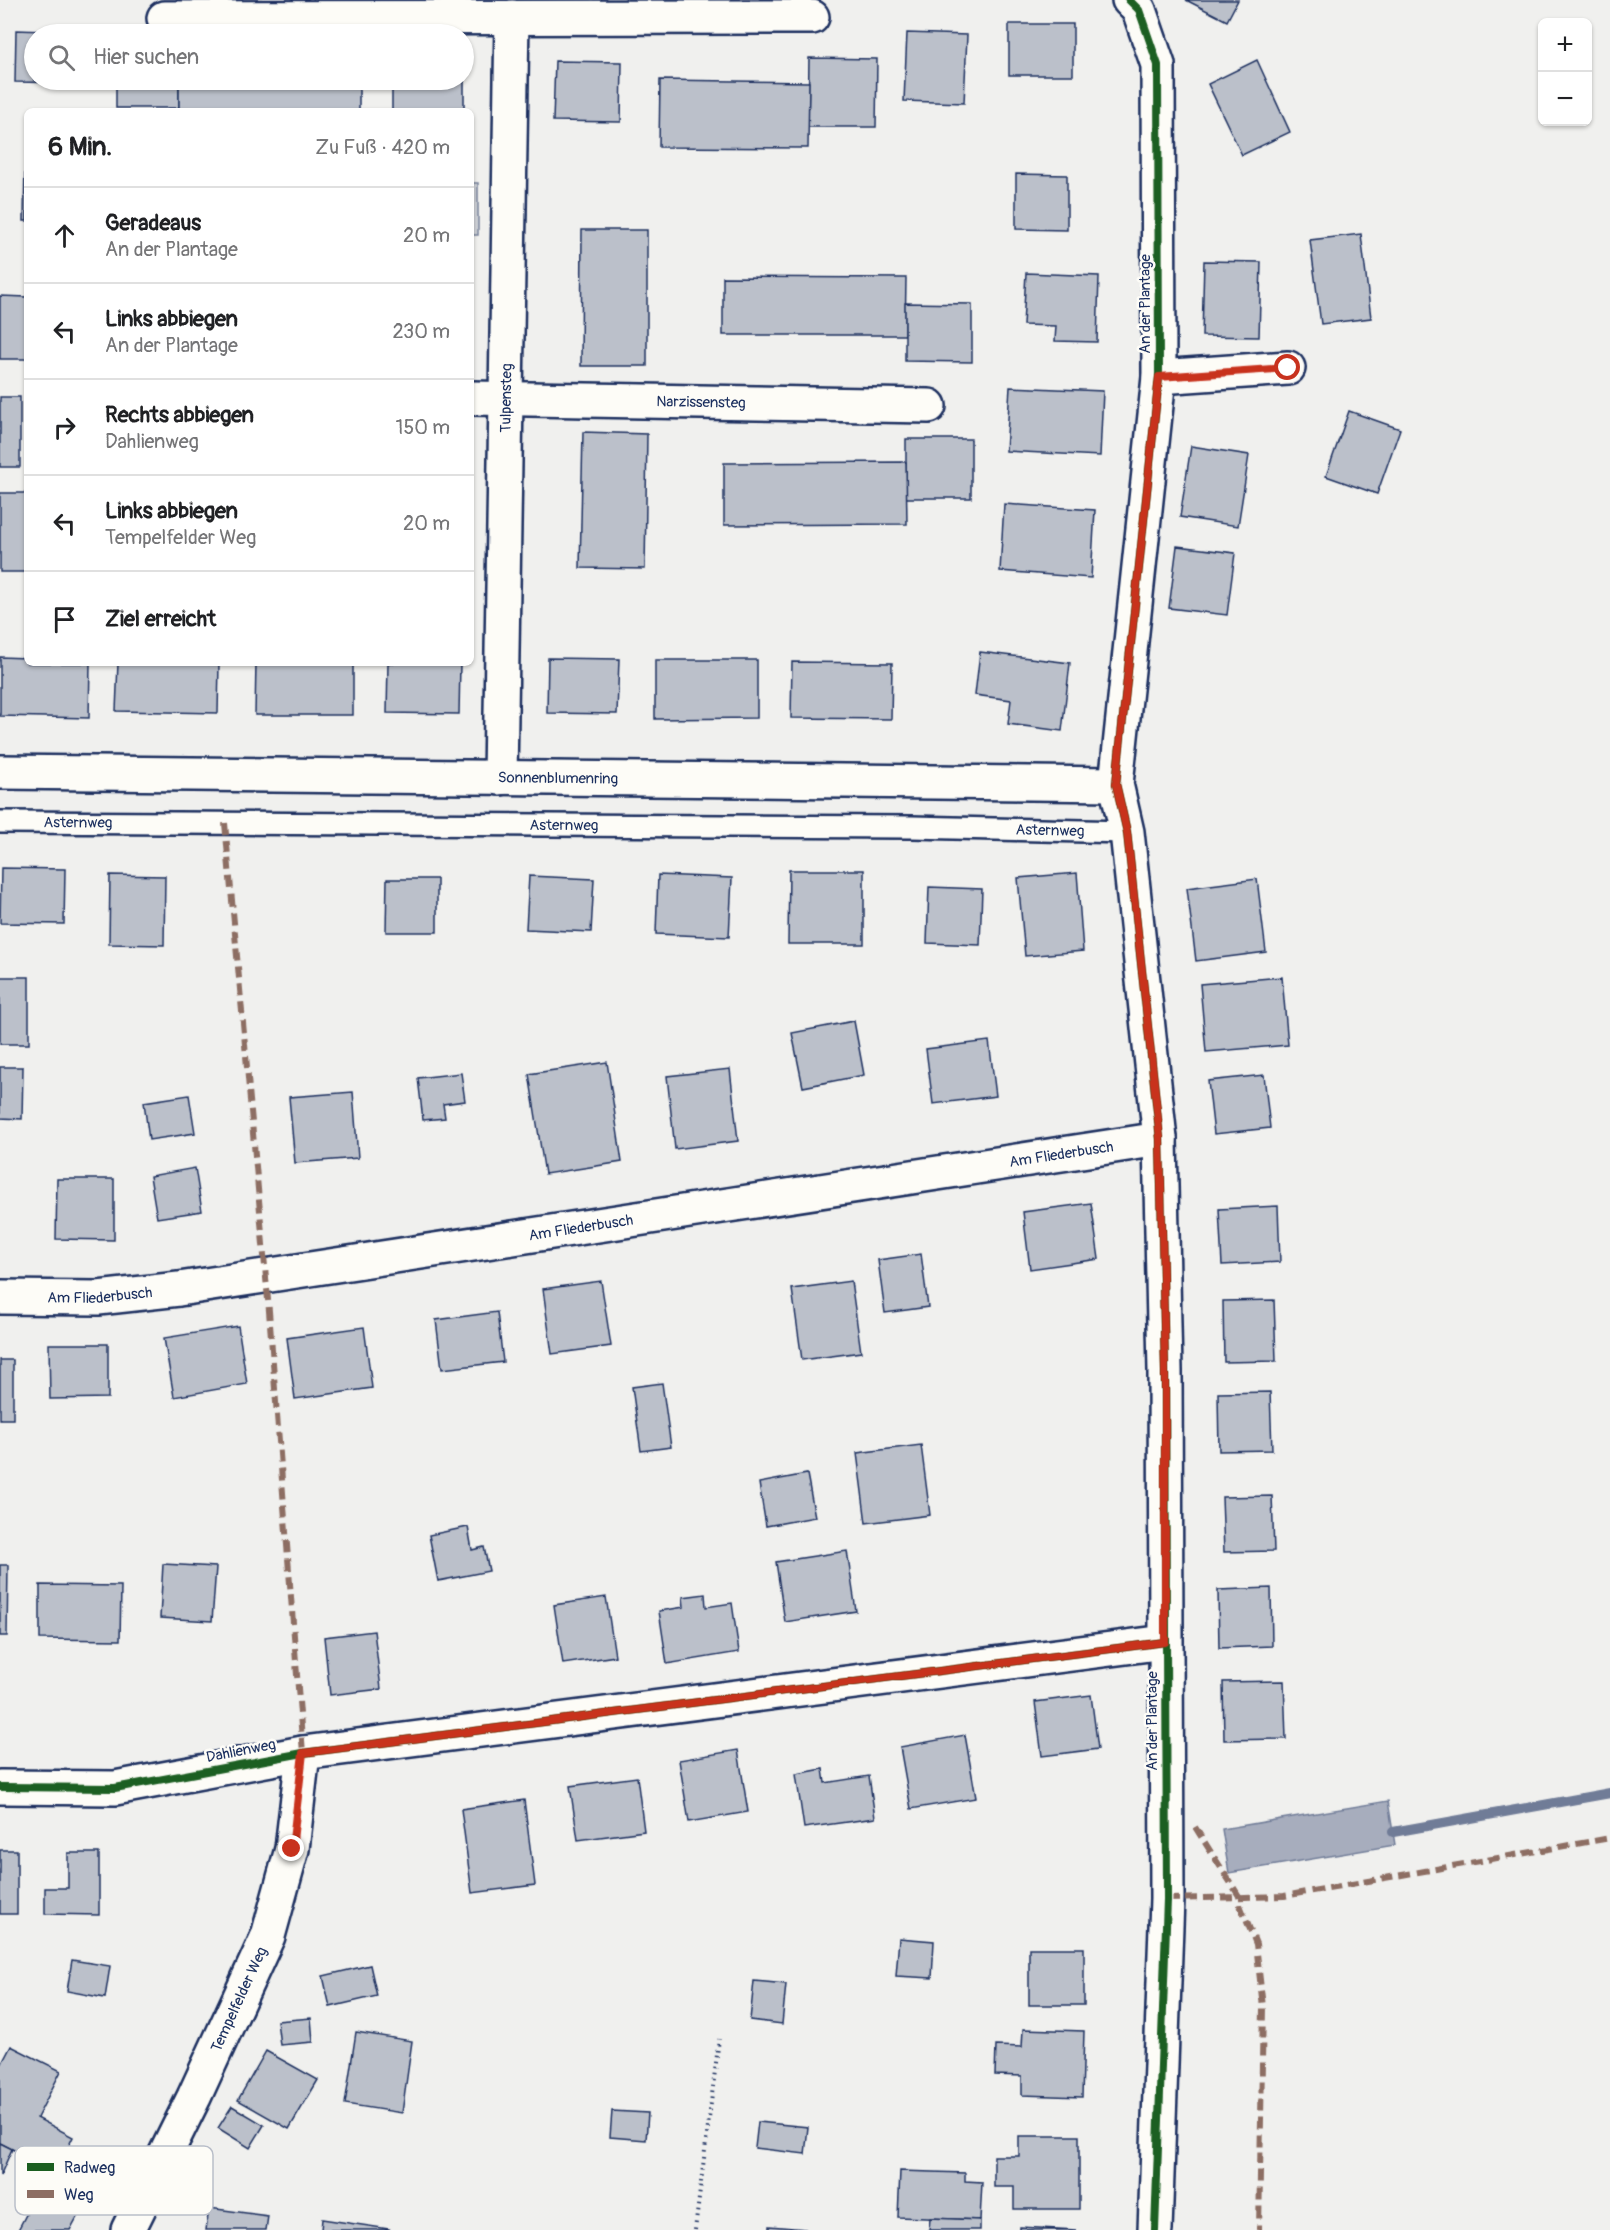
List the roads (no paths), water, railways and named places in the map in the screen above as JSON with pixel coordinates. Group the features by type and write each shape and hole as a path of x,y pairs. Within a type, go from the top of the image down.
{"street":[{"name":"An der Plantage","path":"1129,0 1139,10 1158,65 1159,377 1116,784 1127,832 1160,1138 1165,1382 1167,1899 1155,2230"},
{"path":"164,18 813,17"},
{"name":"Tulpensteg","path":"500,778 513,18"},
{"path":"1159,377 1288,368"},
{"name":"Narzissensteg","path":"474,398 929,406"},
{"name":"Sonnenblumenring","path":"0,772 1116,784"},
{"name":"Am Fliederbusch","path":"0,1297 98,1298 179,1289 1160,1138"},
{"name":"Dahlienweg","path":"0,1787 115,1788 303,1753 1165,1642"},
{"name":"Tempelfelder Weg","path":"170,2146 268,1936 292,1849 303,1753"},
{"name":"Tempelfelder Weg","path":"128,2230 135,2215"}],"lane":[{"name":"Asternweg","path":"0,822 912,827 1127,832"}],"water":[{"path":"1388,1801 1395,1845 1229,1873 1222,1829"}],"waterway":[{"path":"1393,1832 1610,1793"}]}
